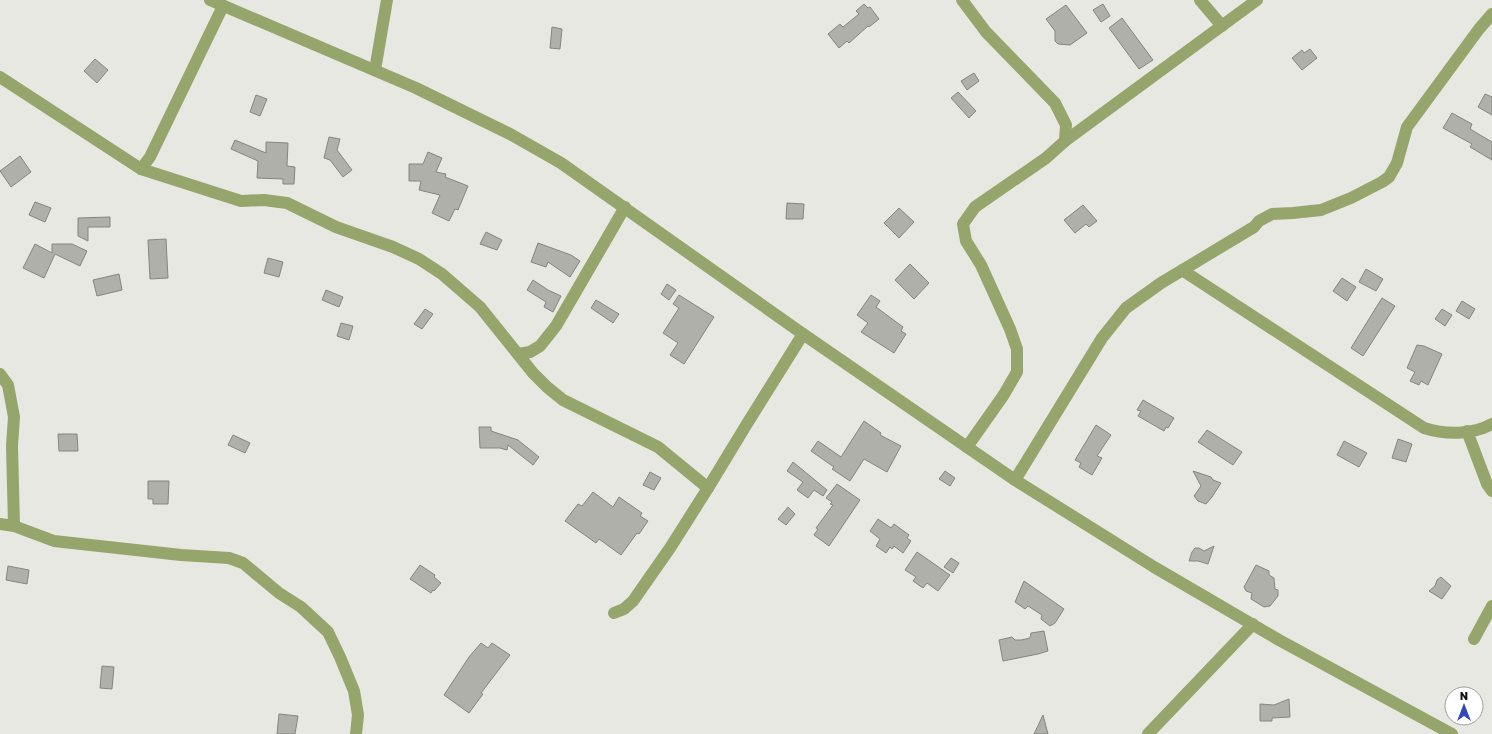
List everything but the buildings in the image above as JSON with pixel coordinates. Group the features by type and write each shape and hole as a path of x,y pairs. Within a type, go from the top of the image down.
{"street":[{"path":"211,0 416,88 510,134 561,163 1015,480 1154,567 1279,640 1452,734"},
{"path":"375,70 387,0"},
{"path":"962,0 986,32 1055,103 1066,125 1065,141"},
{"path":"1200,0 1222,26"},
{"path":"967,447 1003,396 1017,372 1017,349 1010,329 981,265 966,241 963,224 975,207 1046,158 1065,141 1257,0"},
{"path":"141,169 150,157 223,6"},
{"path":"1015,480 1102,338 1126,308 1182,270 1254,227 1259,221 1272,214 1321,210 1351,198 1389,177 1397,163 1407,127 1479,29 1492,14"},
{"path":"0,77 141,169 241,201 275,201 286,204 336,227 393,247 413,256 442,274 480,307 538,378 563,400 658,447 708,488"},
{"path":"518,354 530,352 540,346 556,326 625,208"},
{"path":"1182,270 1424,428 1438,432 1467,431 1482,429 1492,424"},
{"path":"614,613 624,609 633,601 670,548 804,334"},
{"path":"0,374 8,385 14,417 12,446 14,526"},
{"path":"1467,431 1487,484 1492,491"},
{"path":"0,524 14,526 54,541 181,555 229,558 243,563 279,593 302,608 328,632 354,691 358,715 356,734"},
{"path":"1474,638 1492,606"},
{"path":"1148,734 1253,624"}]}
